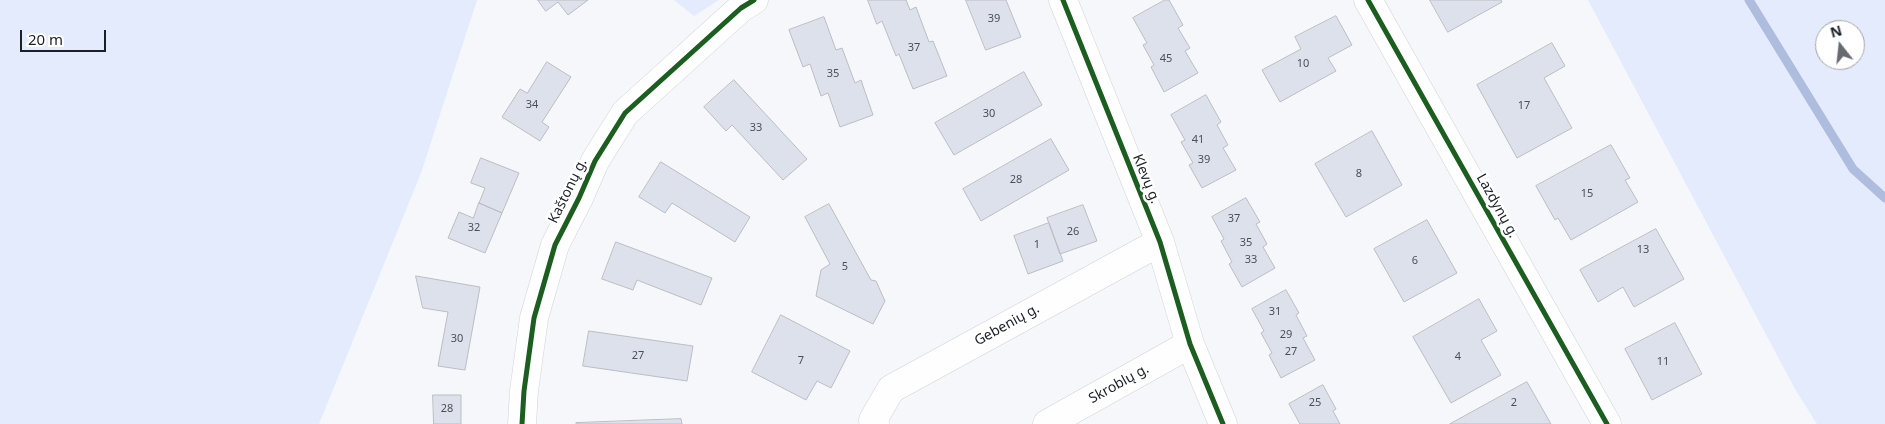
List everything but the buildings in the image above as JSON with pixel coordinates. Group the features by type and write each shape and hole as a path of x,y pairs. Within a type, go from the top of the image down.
{"street":[{"name":"Kaštonų g.","path":"522,424 524,391 534,318 555,245 595,161 625,114 741,8 754,0"},
{"name":"Klevų g.","path":"1063,0 1160,242 1190,344 1223,424"},
{"name":"Lazdynų g.","path":"1368,0 1607,424"},
{"name":"Gebenių g.","path":"874,424 872,420 891,389 1160,242"},
{"name":"Skroblų g.","path":"1047,424 1190,344"}],"shaded area":[{"path":"0,0 477,0 421,173 319,424 0,424"},
{"path":"674,0 719,0 694,16"},
{"path":"1588,0 1885,0 1885,424 1817,424 1795,389"}],"waterway":[{"path":"1749,0 1853,169 1885,198"}],"cycle path":[{"path":"522,424 524,391 534,318 555,245 595,161 625,113 741,8 754,0"},
{"path":"1063,0 1160,242 1190,344 1223,424"},
{"path":"1368,0 1607,424"}]}
